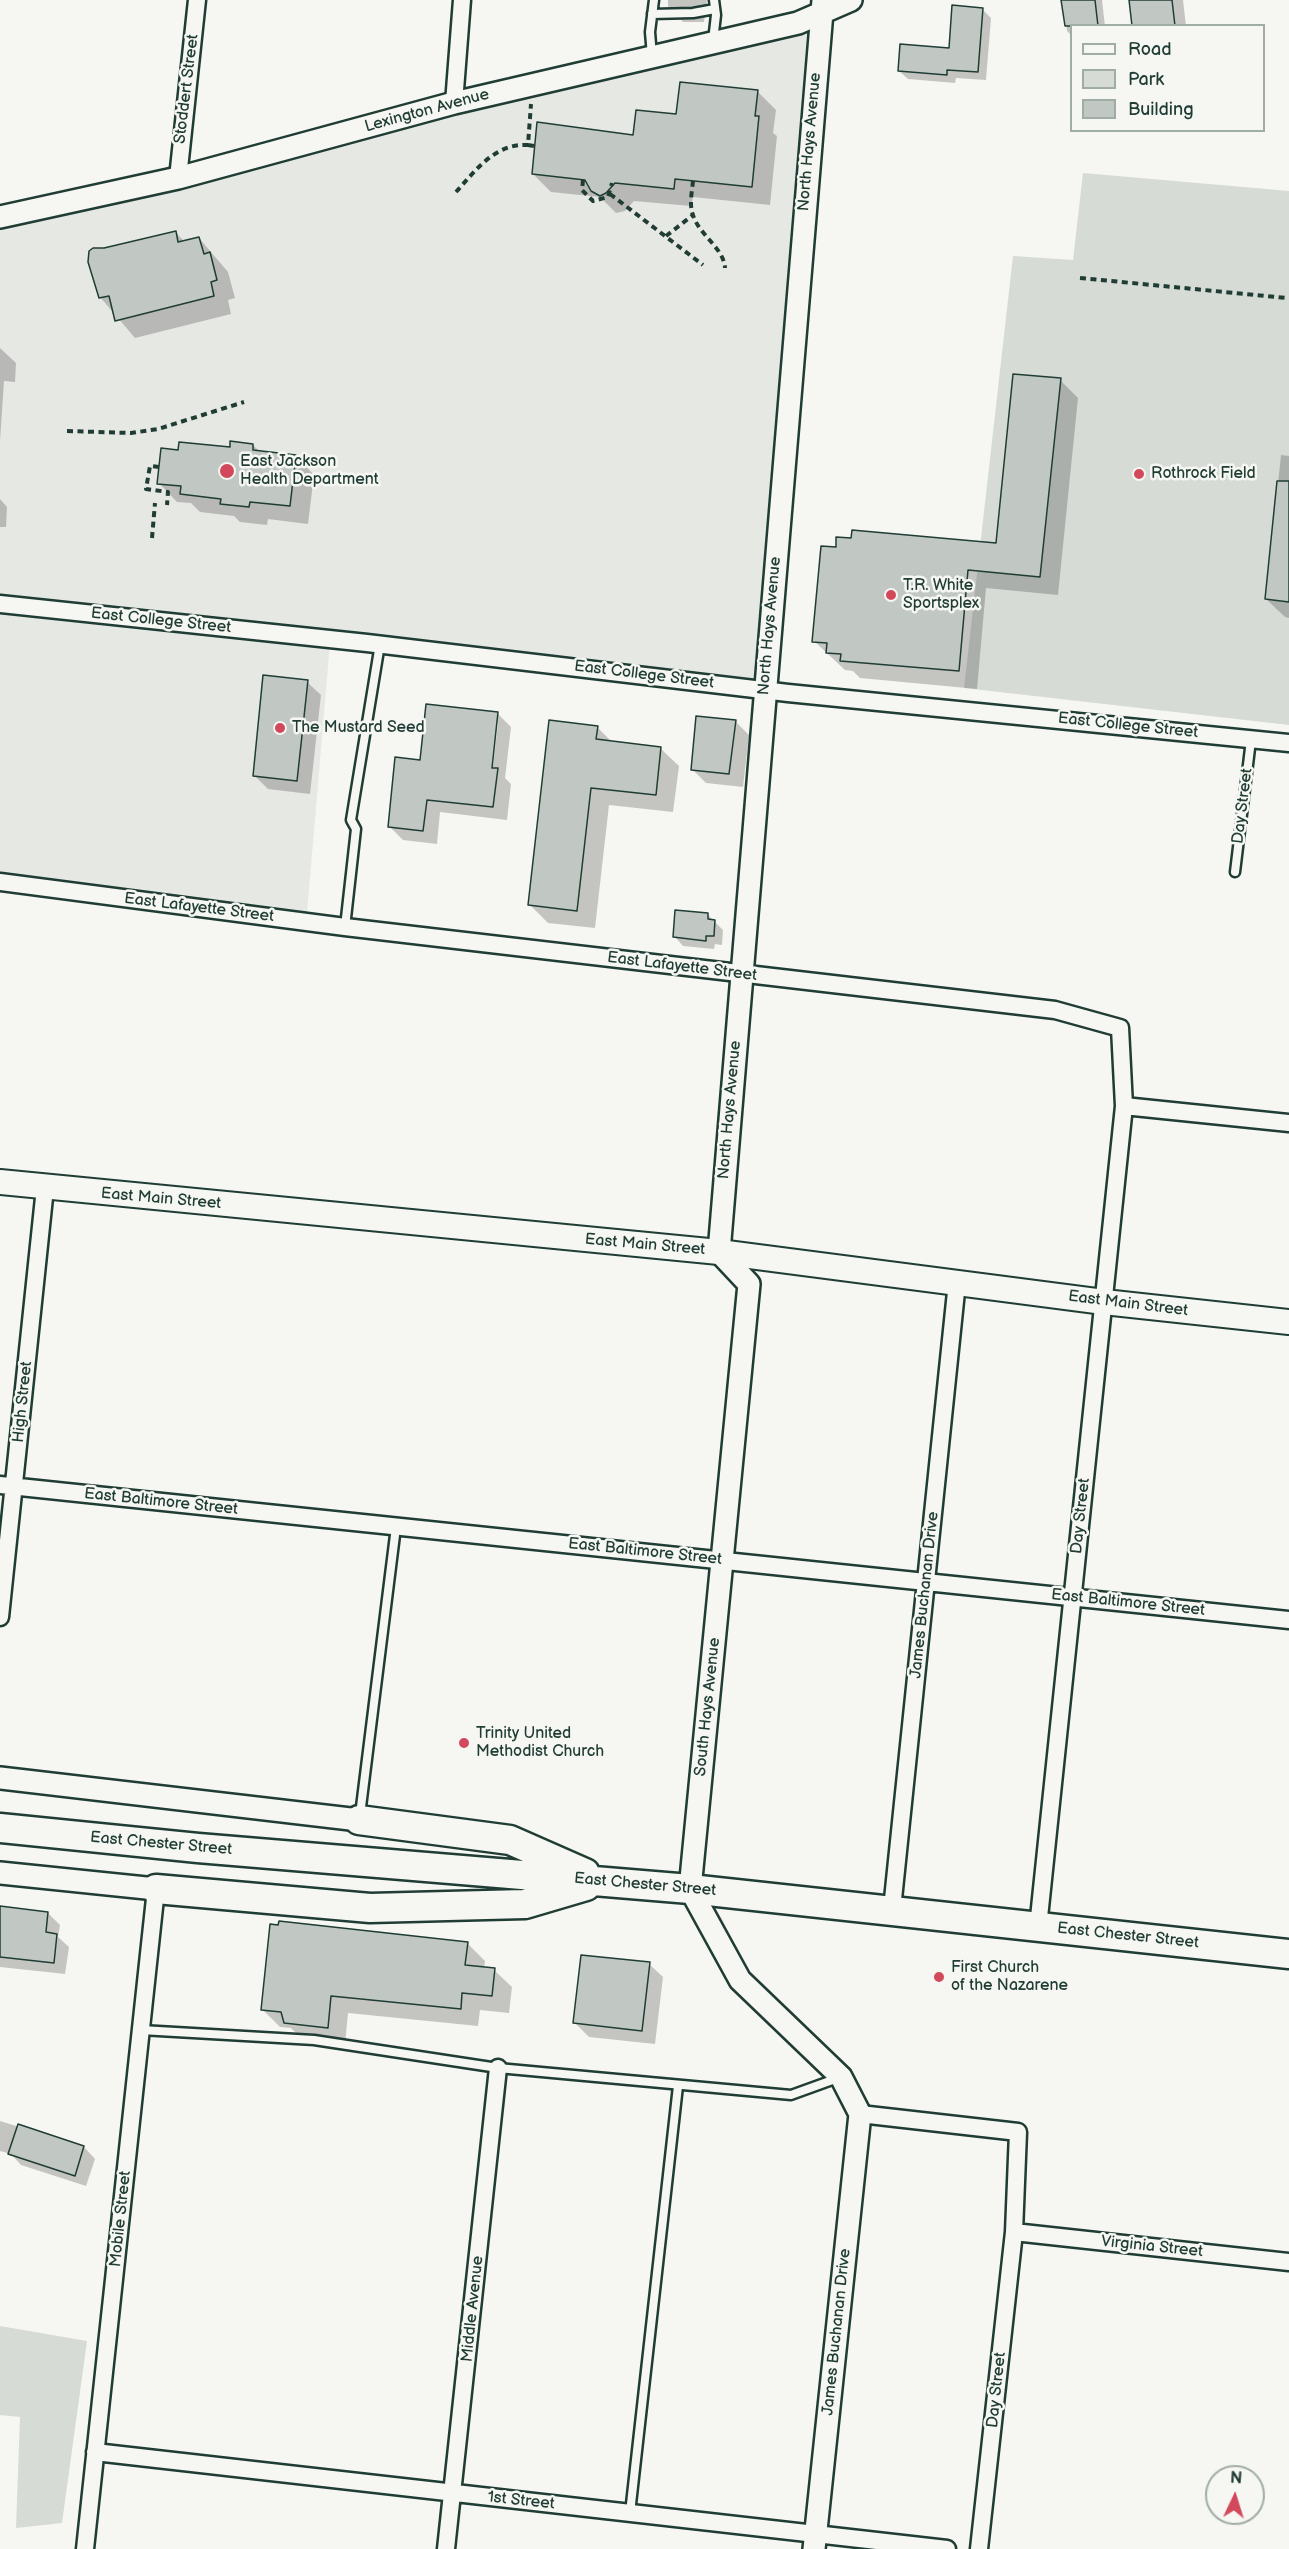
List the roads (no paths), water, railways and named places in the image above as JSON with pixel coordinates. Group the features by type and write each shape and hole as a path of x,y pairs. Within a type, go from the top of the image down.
{"highway":[{"path":"359,1820 510,1840 603,1882"},
{"name":"East Chester Street","path":"0,1828 198,1848 690,1888 1289,1954"},
{"path":"156,1889 370,1908 525,1904 603,1882"}],"main road":[{"name":"East Main Street","path":"0,1182 719,1252 1104,1302 1289,1322"}],"street":[{"name":"Stoddert Street","path":"178,178 197,0"},
{"path":"454,103 462,0"},
{"name":"Lexington Avenue","path":"0,217 178,178 454,103 798,23 822,7 851,0"},
{"name":"North Hays Avenue","path":"719,1252 822,7"},
{"name":"East College Street","path":"0,604 380,644 765,689 1289,743"},
{"name":"East Lafayette Street","path":"0,882 345,927 1055,1010 1120,1028 1124,1106"},
{"path":"1124,1106 1289,1123"},
{"name":"Day Street","path":"1038,1927 1124,1106"},
{"name":"High Street","path":"0,1617 7,1486 45,1188"},
{"name":"South Hays Avenue","path":"690,1888 749,1284 719,1252"},
{"name":"James Buchanan Drive","path":"892,1909 957,1282"},
{"name":"East Baltimore Street","path":"7,1486 1289,1620"},
{"path":"0,1778 359,1820"},
{"path":"0,1873 156,1889"},
{"path":"690,1888 740,1980 841,2077 860,2115"},
{"name":"Mobile Street","path":"85,2549 156,1889"},
{"name":"Middle Avenue","path":"446,2549 498,2068"},
{"name":"Day Street","path":"860,2115 1018,2132 1014,2232 979,2549"},
{"name":"James Buchanan Drive","path":"815,2542 860,2115"},
{"name":"Virginia Street","path":"1014,2232 1289,2262"},
{"name":"1st Street","path":"95,2452 630,2513 815,2542 947,2549"}],"lane":[{"path":"652,57 654,0"},
{"path":"652,14 693,13 715,4 713,43"},
{"path":"345,927 356,829 351,820 380,644"},
{"name":"Day Street","path":"1235,872 1251,740"},
{"path":"359,1820 396,1527"},
{"path":"141,2030 314,2040 498,2068 791,2095 841,2077"},
{"path":"630,2513 678,2086"}],"place":[{"name":"East Jackson Health Department","path":"227,471"},
{"name":"Rothrock Field","path":"1139,474"},
{"name":"T.R. White Sportsplex","path":"891,595"},
{"name":"The Mustard Seed","path":"280,728"},
{"name":"Trinity United Methodist Church","path":"464,1743"},
{"name":"First Church of the Nazarene","path":"939,1977"}]}
